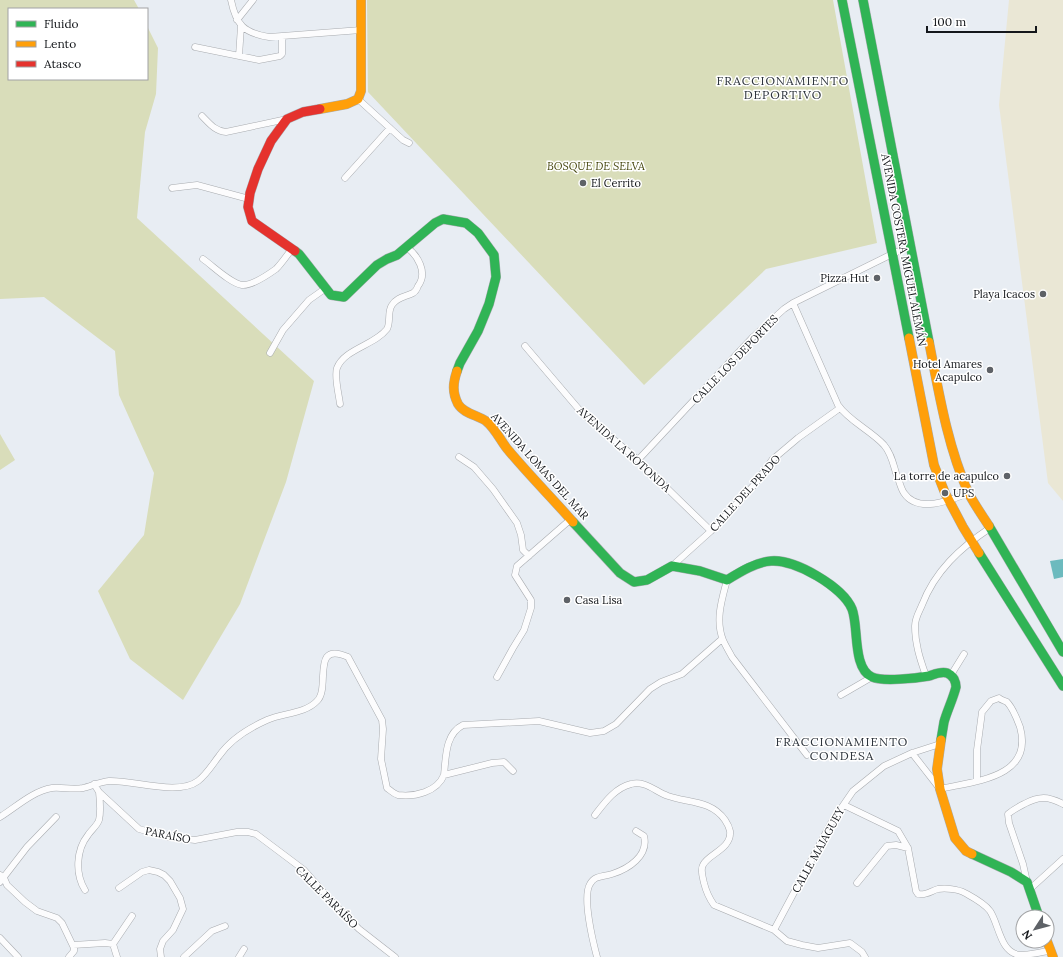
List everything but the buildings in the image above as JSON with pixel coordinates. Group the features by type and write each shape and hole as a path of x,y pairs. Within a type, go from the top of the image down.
{"main road":[{"path":"287,119 303,112 347,104 358,99 362,84 361,0"},
{"name":"AVENIDA COSTERA MIGUEL ALEMÁN","path":"842,0 934,465 949,501 963,527 1063,686"},
{"name":"AVENIDA COSTERA MIGUEL ALEMÁN","path":"863,0 945,422 956,461 969,493 1063,652"},
{"name":"AVENIDA LOMAS DEL MAR","path":"287,119 271,141 258,169 248,207 252,221 299,254 331,295 344,297 350,294 374,268 391,256 397,255 435,223 443,219 466,222 478,233 494,255 496,277 489,304 478,331 460,363 453,382 455,395 459,405 470,414 486,421 508,450 620,573 634,582 648,580 672,566"},
{"path":"672,566 700,571 727,580 751,567 773,560 793,564 821,578 838,590 852,608 860,659 867,672 872,677 899,679 939,673 947,673 951,675 956,686 944,723 937,769 940,789 955,838 966,851 1011,872 1028,885 1036,909"}],"street":[{"path":"231,0 237,20 241,26 255,34 269,37 361,30"},
{"path":"237,20 253,0"},
{"path":"239,56 241,26"},
{"path":"195,47 259,60 280,56 283,51 282,36"},
{"path":"358,99 403,140 409,143"},
{"path":"202,116 213,127 220,131 226,132 287,119"},
{"path":"345,178 390,128"},
{"path":"172,188 197,185 249,199"},
{"name":"CALLE LOS DEPORTES","path":"638,460 753,337 784,309 793,303 911,246"},
{"path":"340,404 336,369 341,360 350,352 361,348 384,332 388,327 391,305 400,297 414,293 422,282 420,264 413,252 406,248"},
{"path":"203,259 233,282 242,285 249,284 276,268 292,249"},
{"path":"270,353 283,330 309,300 326,288"},
{"path":"793,303 840,408 887,448 892,458 902,490 908,498 913,501 926,504 949,501 969,493"},
{"name":"AVENIDA LA ROTONDA","path":"525,346 582,413 638,460 711,531"},
{"name":"CALLE DEL PRADO","path":"672,566 711,531 755,484 772,460 798,438 840,408"},
{"path":"459,457 474,467 493,489 518,523 523,550 529,556"},
{"path":"497,677 524,630 531,608 531,600 515,575 517,566 571,519"},
{"path":"926,676 917,651 916,620 926,596 939,574 952,558 972,540 990,528"},
{"path":"727,580 721,600 719,624 722,639 732,657 807,755"},
{"path":"0,817 30,797 42,791 53,788 81,788 108,781 136,782 172,788 186,787 197,782 207,773 225,748 249,729 268,719 310,707 318,701 322,694 323,667 326,658 331,653 339,653 348,657 378,713 383,729 381,759 387,788 397,795 419,794 434,788 444,775 447,745 457,728 463,725 539,721 590,733 604,731 616,724 650,689 661,682 682,674 722,639"},
{"path":"951,675 964,654"},
{"path":"841,694 872,677"},
{"path":"912,753 940,789 987,778 1006,770 1014,764 1021,753 1022,738 1016,717 1007,702 998,698 991,701 982,712 977,750 977,780"},
{"name":"CALLE MAJAGUEY","path":"774,930 831,823 853,791 884,766 912,753 940,744"},
{"path":"444,775 492,763 504,762 513,771"},
{"path":"595,814 615,792 633,783 645,784 668,796 705,804 715,809 729,825 730,838 719,852 702,865 701,870 708,898 714,904 774,930 787,941 818,948 850,943 862,952 865,957"},
{"name":"PARAÍSO","path":"94,784 99,792 140,829 168,837 194,840 237,832"},
{"path":"85,890 79,878 79,855 84,840 97,825 99,820 99,792"},
{"path":"1063,804 1053,799 1034,799 1008,814 1009,823 1023,864 1028,885 1063,859"},
{"path":"844,805 898,831 908,848 916,891 918,894 922,896 938,889 951,889 964,892 989,910 1007,949 1020,955 1052,954"},
{"path":"56,817 27,847 1,878 25,902 37,911 57,918 62,923 74,951 69,957"},
{"name":"CALLE PARAÍSO","path":"237,832 256,834 304,870 358,929 395,957"},
{"path":"597,957 588,917 589,885 594,878 616,873 635,862 640,857 646,843 644,836 636,832"},
{"path":"857,883 887,846 896,845 908,848"},
{"path":"119,888 142,872 149,870 164,875 170,881 180,898 182,909 173,930 163,941 160,949 161,957"},
{"path":"113,944 132,916"},
{"path":"184,957 212,931 225,926"},
{"path":"0,938 18,957"},
{"path":"73,947 105,943 113,944"},
{"path":"113,944 117,957"},
{"path":"239,957 244,949"}],"green space":[{"path":"0,0 134,0 138,8 8,8 8,80 148,80 148,28 158,48 156,94 145,132 137,218 314,381 286,482 240,604 183,700 130,659 98,591 144,535 154,473 119,395 115,351 44,297 0,299"},
{"name":"BOSQUE DE SELVA","path":"367,0 833,0 877,243 766,269 644,385 368,92"},
{"path":"0,434 15,460 0,470"}],"sand":[{"name":"Playa Icacos","path":"1009,0 1063,0 1063,501 1048,483 999,105"}],"water":[{"path":"1063,559 1063,577 1054,579 1050,561"}],"traffic: fast":[{"path":"842,0 909,338"},
{"path":"863,0 929,342"},
{"path":"295,251 331,295 344,297 377,265 397,255 435,223 443,219 466,223 478,233 494,255 496,277 489,304 478,331 457,371"},
{"path":"573,522 620,573 634,582 647,580 672,566 700,571 727,580 754,565 771,561 793,565 817,576 839,592 852,609 861,665 872,677 884,679 917,678 942,672 949,674 953,678 956,687 944,722 941,740"},
{"path":"989,526 1063,652"},
{"path":"979,553 1063,686"},
{"path":"972,854 1011,872 1027,882 1036,909"}],"traffic: slow":[{"path":"320,109 347,104 358,99 361,91 361,0"},
{"path":"909,338 934,465 945,493 979,553"},
{"path":"929,342 944,418 954,455 968,492 989,526"},
{"path":"457,371 454,388 458,404 467,412 490,424 517,460 573,522"},
{"path":"941,740 937,769 940,789 955,838 966,851 972,854"},
{"path":"1050,949 1053,957"}],"traffic: jam":[{"path":"295,251 252,221 248,207 250,193 258,169 271,141 287,119 303,112 320,109"}],"place":[{"name":"El Cerrito","path":"583,183"},
{"name":"Pizza Hut","path":"877,278"},
{"name":"Playa Icacos","path":"1043,294"},
{"name":"Hotel Amares Acapulco","path":"990,370"},
{"name":"La torre de acapulco","path":"1007,476"},
{"name":"UPS","path":"945,493"},
{"name":"Casa Lisa","path":"567,600"}],"district":[{"name":"FRACCIONAMIENTO DEPORTIVO","path":"783,88"},
{"name":"FRACCIONAMIENTO CONDESA","path":"842,749"}]}
